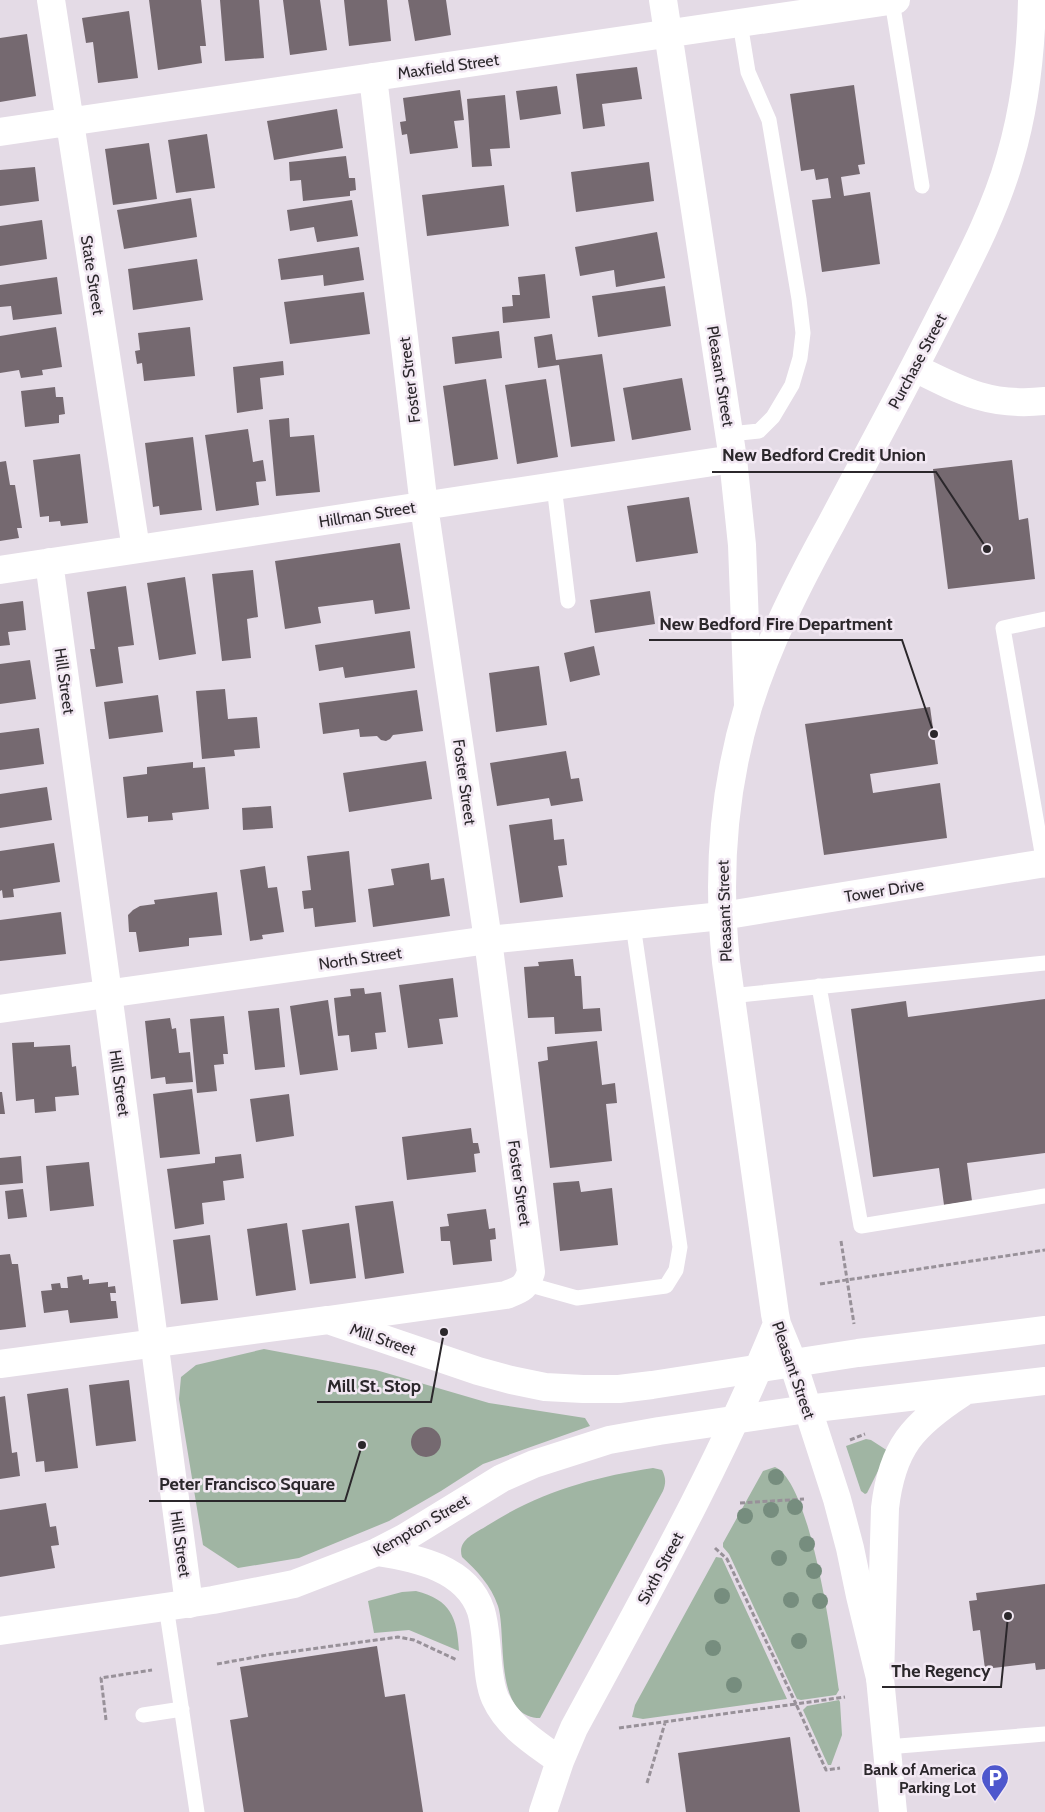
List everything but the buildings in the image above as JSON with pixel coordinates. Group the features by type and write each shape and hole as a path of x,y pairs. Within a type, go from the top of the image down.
{"street":[{"name":"State Street","path":"51,0 136,549"},
{"name":"Pleasant Street","path":"663,0 731,447 742,545 748,706 737,747 727,798 722,860 722,916 730,996 777,1324 793,1363 837,1499 880,1678 893,1812"},
{"name":"Maxfield Street","path":"0,132 896,0"},
{"name":"Purchase Street","path":"748,706 794,595 915,368 974,250 995,203 1016,137 1024,93 1037,52 1032,0"},
{"name":"Foster Street","path":"373,77 424,506 488,940 530,1263 531,1272 527,1284"},
{"path":"915,368 965,393 1006,402 1045,401"},
{"name":"Hillman Street","path":"0,570 554,486 731,447"},
{"name":"Hill Street","path":"49,562 155,1343 178,1605"},
{"name":"Tower Drive","path":"722,916 1045,866"},
{"name":"North Street","path":"0,1010 488,940 722,916"},
{"path":"328,1320 506,1295 519,1290 527,1284"},
{"name":"Mill Street","path":"0,1364 328,1320 478,1371 511,1380 545,1386 619,1389 793,1363 1045,1330"},
{"name":"Sixth Street","path":"543,1812 560,1761 574,1728 704,1487 759,1369 777,1324"},
{"name":"Kempton Street","path":"0,1631 248,1594 294,1584 377,1552 404,1538 502,1478 534,1464 609,1440 807,1409 1045,1381"},
{"path":"880,1678 885,1508 887,1488 892,1469 900,1450 921,1423 938,1408 965,1390"},
{"path":"377,1552 426,1561 446,1571 461,1582 473,1596 480,1610 494,1696 502,1711 511,1723 560,1761"}],"lane":[{"path":"892,1 922,186"},
{"path":"731,447 759,431 773,417 792,385 800,358 803,333 800,299 769,120 748,72 740,23"},
{"path":"554,486 568,601"},
{"path":"1045,620 1003,628 1045,866"},
{"path":"527,1284 577,1298 666,1286 676,1270 680,1247 634,925"},
{"path":"730,996 1045,963"},
{"path":"819,986 862,1226 1045,1196"},
{"path":"178,1605 182,1709 197,1812"},
{"path":"144,1715 182,1709"},
{"path":"887,1747 1045,1734"}],"path":[{"path":"840,1241 854,1324"},
{"path":"820,1284 1045,1250"},
{"path":"844,1441 868,1433"},
{"path":"740,1503 804,1499"},
{"path":"715,1548 727,1559 826,1770 840,1768"},
{"path":"217,1664 267,1655 398,1637 414,1640 465,1664"},
{"path":"106,1720 101,1678 153,1669"},
{"path":"619,1728 845,1697"},
{"path":"646,1783 665,1723"}],"green space":[{"path":"264,1349 376,1370 489,1403 585,1418 590,1426 483,1464 389,1521 299,1558 238,1568 203,1545 179,1399 181,1377 196,1365"},
{"path":"866,1439 871,1440 888,1451 865,1494 861,1491 846,1446"},
{"path":"775,1467 788,1480 800,1503 810,1534 819,1569 832,1640 839,1690 836,1695 797,1699 729,1554 723,1547 723,1543 763,1471"},
{"path":"653,1468 662,1470 665,1480 663,1491 540,1718 525,1714 515,1704 508,1690 498,1606 487,1585 462,1557 461,1551 464,1542 471,1535 505,1515 545,1496 609,1476"},
{"path":"716,1557 722,1558 787,1699 643,1719 632,1717 635,1705"},
{"path":"416,1591 437,1599 450,1612 454,1619 459,1651 409,1630 374,1633 368,1601 402,1592"},
{"path":"839,1700 842,1735 831,1765 828,1765 803,1710 807,1706"}],"place":[{"name":"New Bedford Credit Union","path":"987,549"},
{"name":"New Bedford Fire Department","path":"934,734"},
{"name":"Mill St. Stop","path":"444,1332"},
{"name":"Peter Francisco Square","path":"362,1445"},
{"name":"The Regency","path":"1008,1616"},
{"name":"Bank of America Parking Lot","path":"995,1802"}]}
